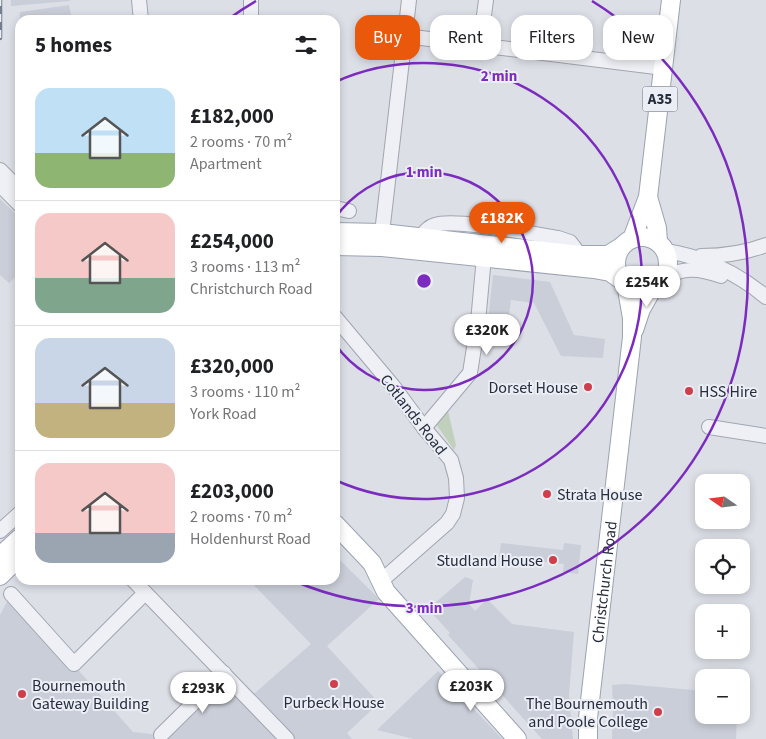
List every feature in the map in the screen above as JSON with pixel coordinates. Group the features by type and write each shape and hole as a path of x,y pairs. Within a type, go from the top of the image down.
{"main road":[{"name":"A35","path":"626,243 648,197 671,0"},
{"name":"A35","path":"648,197 662,246"},
{"path":"340,232 382,233 580,255 608,255 626,243 640,237 649,238 662,246 668,265 658,282 639,289 624,282 610,272 594,269 382,247 340,246"},
{"path":"624,282 618,275 616,261 626,243"},
{"name":"Christchurch Road","path":"588,739 589,708 632,337 632,318 624,282"},
{"name":"Christchurch Road","path":"632,337 641,309 658,282"},
{"path":"340,529 372,564 386,592 517,739"},
{"path":"0,556 15,542"},
{"path":"340,544 364,570 380,582"},
{"path":"0,576 15,561"}],"street":[{"path":"139,0 140,15"},
{"path":"251,15 252,0"},
{"path":"407,15 409,0"},
{"path":"484,15 486,0"},
{"path":"501,49 664,68"},
{"path":"382,233 402,60"},
{"path":"0,170 15,185"},
{"path":"0,185 15,200"},
{"path":"693,256 724,256 754,250 766,244"},
{"path":"662,246 693,256 739,277 766,298"},
{"path":"424,428 470,374 478,322 484,258"},
{"path":"658,282 677,271 692,269 707,271 731,279 766,298"},
{"name":"Cotlands Road","path":"340,323 393,386 424,428 451,460 457,488 453,514 447,523 380,582"},
{"path":"709,427 766,436"},
{"path":"0,530 15,517"},
{"path":"138,585 287,739"},
{"path":"11,594 74,664 145,593"},
{"path":"161,735 224,673"}],"shaded area":[{"path":"11,0 70,0 70,1 11,6"},
{"path":"69,5 71,15 20,15 20,12"},
{"path":"0,199 15,213 15,278 9,283 0,275"},
{"path":"493,275 550,282 574,335 605,339 603,358 561,356 534,303 511,300 508,323 488,321"},
{"name":"Studland House","path":"501,543 563,550 564,543 581,545 578,574 563,572 564,564 499,557"},
{"path":"340,560 379,599 327,646 379,703 347,733 352,739 0,739 0,615 11,594 133,732 160,735 224,673 249,698 311,644 254,585 340,585"},
{"path":"465,577 473,580 469,604 475,611 487,599 512,624 574,632 569,695 573,739 542,739 448,635 450,633 428,609"},
{"path":"438,671 502,739 414,739 377,730"},
{"name":"The Bournemouth and Poole College","path":"626,684 695,690 695,724 737,724 736,739 612,739 612,685"}],"green space":[{"path":"448,411 456,445 454,450 436,424"}],"railway":[{"path":"0,0 0,38"}],"place":[{"name":"Dorset House","path":"588,387"},
{"name":"HSS Hire","path":"689,391"},
{"name":"Strata House","path":"547,494"},
{"name":"Studland House","path":"553,560"},
{"name":"Purbeck House","path":"334,684"},
{"name":"Bournemouth Gateway Building","path":"22,694"},
{"name":"The Bournemouth and Poole College","path":"658,712"}]}
